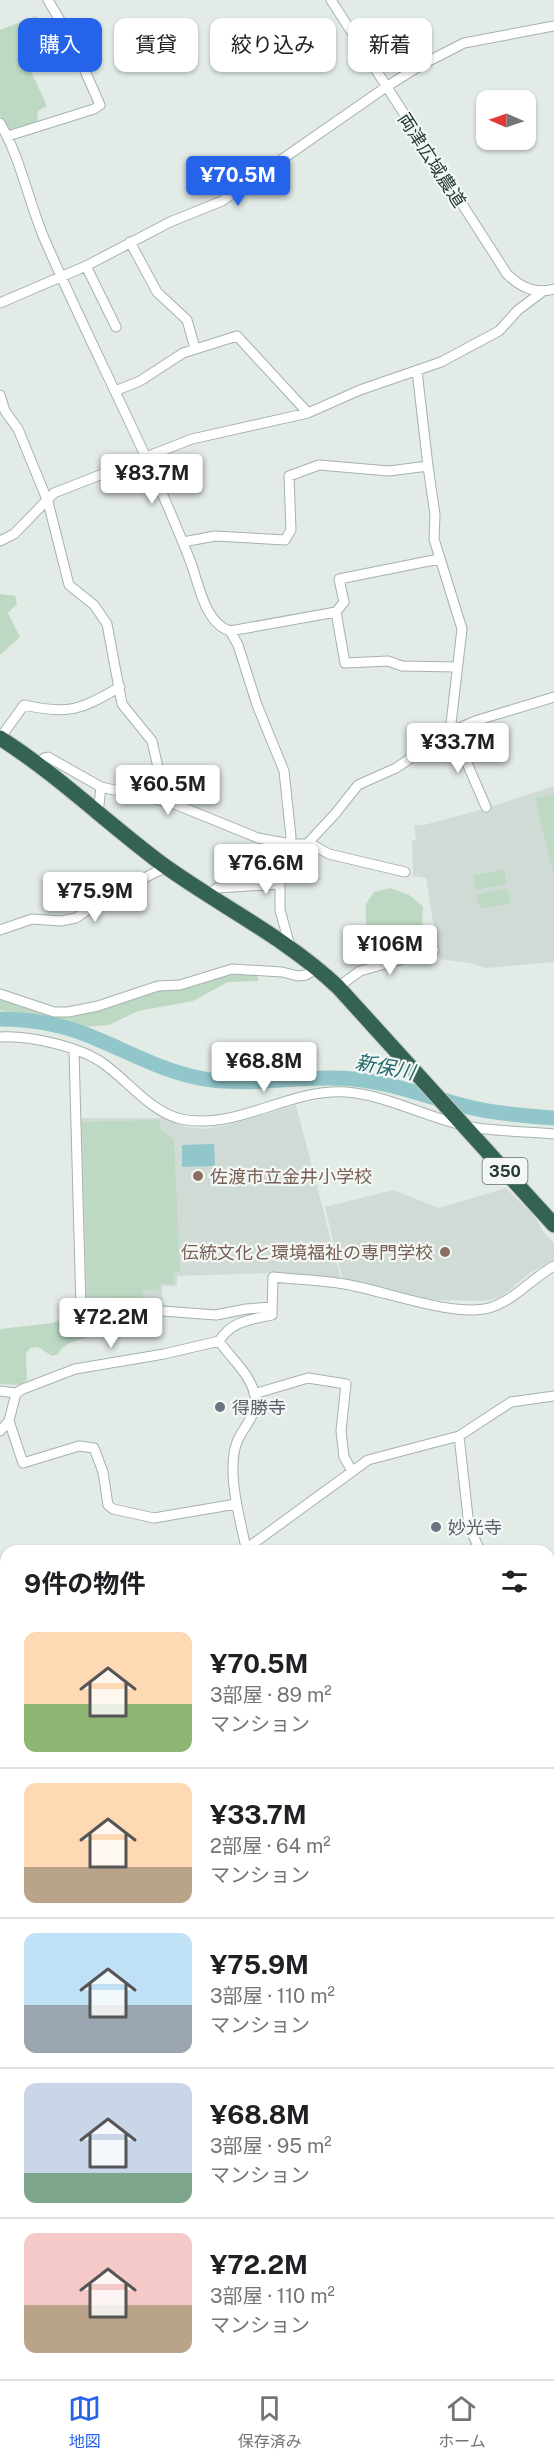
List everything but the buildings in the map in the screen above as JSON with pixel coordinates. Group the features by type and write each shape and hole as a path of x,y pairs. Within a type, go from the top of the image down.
{"highway":[{"name":"350","path":"0,738 39,765 164,865 290,946 317,968 338,987 554,1225"}],"street":[{"path":"8,136 94,109 100,105 71,39 48,0"},
{"name":"両津広域農道","path":"331,0 507,274 526,289 542,292"},
{"path":"0,303 86,266 170,222 222,201 421,64 464,43 554,26"},
{"path":"0,123 16,154 43,236 146,458 183,542 211,616 222,628 230,631 336,612 344,602 339,579 439,559"},
{"path":"130,242 157,292 187,320 195,348"},
{"path":"86,266 116,327"},
{"path":"0,541 14,534 48,502 54,493 192,439 308,413 360,390 417,371 465,351 499,331 518,310 542,292 554,289"},
{"path":"115,391 141,381 183,353 237,336 308,413"},
{"path":"417,371 435,515 434,539 462,629 450,732 464,756 486,807"},
{"path":"0,395 5,411 18,429 48,502 69,585 94,605 107,624 122,704 152,741 166,802"},
{"path":"183,542 215,536 285,540 291,530 289,476 319,465 389,471 428,466"},
{"path":"336,612 345,663 388,661 402,666 456,667"},
{"path":"230,631 238,645 257,705 284,771 290,813 290,844 280,884 279,910 290,946"},
{"path":"0,738 24,705 59,711 76,709 87,706 120,687"},
{"path":"309,843 358,785 396,768 450,732 475,721 554,697"},
{"path":"39,765 44,758 48,758 101,787 166,802 258,838 290,844 309,843 329,854 405,873"},
{"path":"99,805 101,787"},
{"path":"0,930 32,919 61,921 76,918 105,898 160,870 164,865"},
{"path":"209,894 217,888 280,884"},
{"path":"338,987 360,971 434,950"},
{"path":"0,994 54,1012 81,1011 158,986 180,985 232,969 282,972 298,976 306,975 317,968"},
{"path":"0,1037 52,1042 102,1062 164,1113 181,1119 219,1120 238,1117 283,1101 323,1092 346,1092 389,1100 424,1114 459,1122 554,1134"},
{"path":"74,1051 81,1308 95,1306 216,1315 272,1307"},
{"path":"0,1390 16,1393 75,1369 164,1354 219,1341 230,1327 239,1322 272,1315 273,1277 348,1285 422,1303 481,1310 506,1301 554,1266"},
{"path":"219,1341 242,1367 254,1394 254,1412 237,1442 234,1464 236,1504 243,1545"},
{"path":"254,1394 308,1378 346,1384 341,1431 344,1456 352,1471"},
{"path":"0,1431 9,1421 16,1393"},
{"path":"251,1545 368,1460 459,1436 511,1402 554,1396"},
{"path":"9,1421 23,1463 79,1446 94,1448 103,1472 108,1505 113,1509 154,1518 236,1504"},
{"path":"459,1436 470,1526 478,1545"}],"shaded area":[{"path":"554,786 554,962 486,968 439,959 426,878 413,876 412,840 416,840 414,825 424,825 487,808"},
{"name":"佐渡市立金井小学校","path":"296,1105 341,1279 268,1273 177,1276 177,1286 162,1286 163,1307 102,1301 85,1303 81,1118 163,1118 187,1127 202,1129 228,1125"},
{"name":"伝統文化と環境福祉の専門学校","path":"506,1188 534,1216 544,1233 554,1243 554,1260 531,1272 501,1297 485,1301 439,1300 413,1296 342,1278 325,1207 393,1190 439,1208"}],"green space":[{"path":"18,23 18,72 31,72 47,106 38,111 37,122 9,130 0,115 0,30"},
{"path":"0,594 15,596 17,604 8,613 20,637 0,655"},
{"path":"554,794 554,876 535,798"},
{"path":"504,869 507,884 476,890 473,876"},
{"path":"390,888 409,895 423,906 422,924 427,943 423,948 370,962 366,958 366,904 374,892"},
{"path":"507,888 511,903 480,909 476,895"},
{"path":"254,973 258,981 228,982 193,1001 138,1011 109,1025 80,1027 0,1010 0,998 52,1015 98,1010 157,991 181,989 225,974"},
{"path":"159,1120 161,1130 174,1140 180,1272 174,1273 174,1284 160,1284 160,1289 142,1290 143,1302 102,1297 87,1298 82,1122"},
{"path":"75,1314 86,1315 90,1324 90,1336 67,1345 58,1354 52,1356 38,1347 30,1348 26,1354 27,1380 19,1385 0,1384 0,1329 52,1323"}],"water":[{"path":"214,1144 215,1166 182,1167 182,1145"}],"waterway":[{"name":"新保川","path":"0,1019 25,1020 74,1030 160,1066 199,1078 237,1082 315,1078 353,1079 383,1084 483,1110 554,1118"}],"place":[{"name":"佐渡市立金井小学校","path":"198,1176"},
{"name":"伝統文化と環境福祉の専門学校","path":"445,1252"},
{"name":"得勝寺","path":"220,1407"},
{"name":"妙光寺","path":"436,1527"}]}
